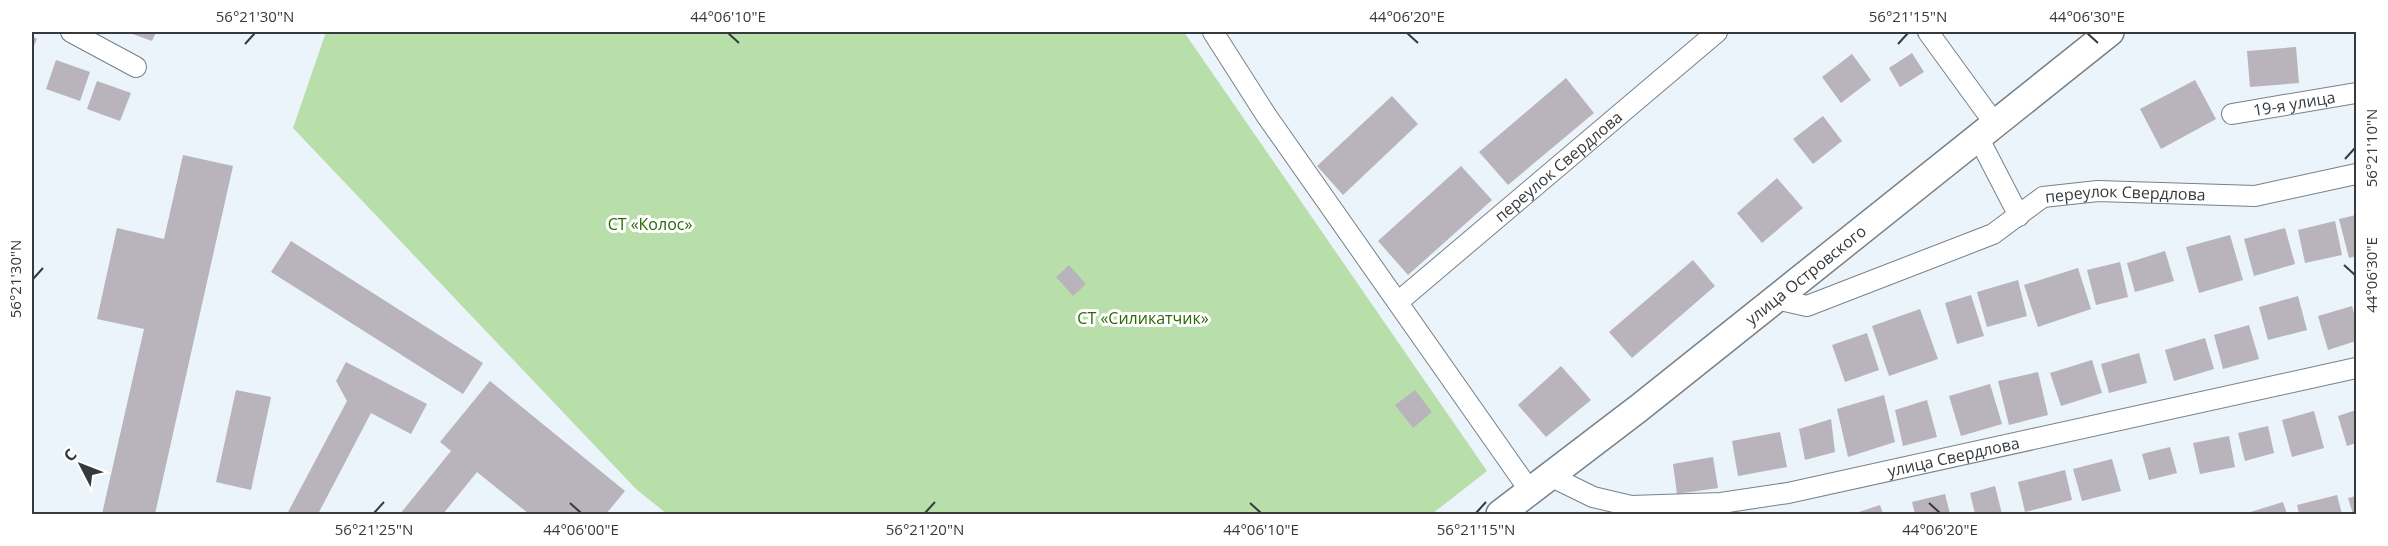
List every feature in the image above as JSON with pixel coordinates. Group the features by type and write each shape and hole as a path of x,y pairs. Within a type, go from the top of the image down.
{"street":[{"path":"71,32 136,67"},
{"path":"1213,32 1266,115 1398,302 1540,484"},
{"name":"переулок Свердлова","path":"1398,302 1717,32"},
{"path":"1928,32 1986,130 2019,216"},
{"name":"улица Островского","path":"1500,514 1776,299 2110,32"},
{"name":"19-я улица","path":"2232,114 2356,93"},
{"name":"переулок Свердлова","path":"1776,299 1807,306 1993,234 2043,197 2098,190 2255,196 2356,174"},
{"name":"улица Свердлова","path":"1540,484 1631,506 1721,503 1788,493 2356,368"}],"green space":[{"path":"326,32 1184,32 1487,471 1432,514 667,514 636,489 293,128"}],"building":[{"path":"127,32 156,32 152,41"},
{"path":"32,36 37,39 32,50"},
{"path":"2296,47 2299,83 2250,87 2247,51"},
{"path":"1912,53 1924,72 1900,87 1889,68"},
{"path":"1852,54 1871,80 1841,103 1822,77"},
{"path":"56,60 90,72 80,101 46,89"},
{"path":"1566,78 1594,113 1508,185 1479,152"},
{"path":"2195,80 2216,119 2161,149 2140,109"},
{"path":"97,81 131,93 120,121 87,109"},
{"path":"1392,96 1418,124 1343,195 1317,166"},
{"path":"1823,116 1842,141 1813,164 1793,139"},
{"path":"183,155 233,166 155,514 102,514 144,329 97,319 117,228 164,239"},
{"path":"1461,166 1492,200 1408,275 1378,241"},
{"path":"1777,178 1803,208 1762,243 1737,213"},
{"path":"2356,215 2356,256 2349,258 2339,219"},
{"path":"2335,221 2342,255 2305,263 2298,230"},
{"path":"2285,228 2295,264 2254,276 2244,239"},
{"path":"2230,235 2243,280 2199,293 2186,247"},
{"path":"291,241 483,363 463,394 271,272"},
{"path":"2165,251 2174,281 2135,292 2127,263"},
{"path":"1693,260 1715,286 1632,358 1609,332"},
{"path":"2120,262 2128,297 2096,305 2087,270"},
{"path":"1069,265 1086,284 1073,296 1056,277"},
{"path":"2078,268 2091,309 2038,327 2024,285"},
{"path":"2018,280 2027,316 1987,327 1977,292"},
{"path":"1971,295 1984,336 1957,344 1945,303"},
{"path":"2298,296 2307,330 2268,340 2259,307"},
{"path":"2352,306 2356,321 2356,341 2328,350 2318,316"},
{"path":"1920,309 1938,359 1889,376 1872,326"},
{"path":"2249,325 2259,359 2223,369 2214,335"},
{"path":"1867,333 1879,370 1845,382 1832,345"},
{"path":"2205,338 2214,369 2174,381 2165,350"},
{"path":"2139,353 2147,383 2109,393 2101,364"},
{"path":"2092,360 2102,393 2061,406 2050,373"},
{"path":"346,362 427,404 411,434 371,413 318,514 287,514 347,401 336,381"},
{"path":"1561,366 1591,400 1546,437 1518,405"},
{"path":"2038,372 2048,415 2009,425 1998,381"},
{"path":"490,381 625,491 606,514 529,514 477,472 443,514 400,514 451,451 440,442"},
{"path":"1990,384 2002,424 1961,436 1949,396"},
{"path":"236,390 271,397 251,490 216,482"},
{"path":"1415,390 1432,412 1413,428 1395,405"},
{"path":"1884,395 1895,442 1848,457 1837,409"},
{"path":"1927,400 1937,437 1903,446 1895,410"},
{"path":"2356,410 2356,443 2347,446 2338,416"},
{"path":"2314,411 2324,448 2292,457 2282,420"},
{"path":"1831,419 1835,452 1805,460 1799,429"},
{"path":"2268,426 2274,453 2245,461 2238,433"},
{"path":"1780,432 1787,467 1738,476 1732,441"},
{"path":"2229,436 2235,467 2200,474 2193,443"},
{"path":"2170,447 2177,473 2149,480 2142,454"},
{"path":"1713,457 1718,488 1677,494 1673,464"},
{"path":"2112,459 2121,491 2082,501 2073,469"},
{"path":"2065,470 2072,500 2025,512 2018,482"},
{"path":"1995,486 2002,514 1975,514 1970,493"},
{"path":"1945,494 1950,514 1915,514 1912,502"},
{"path":"2337,495 2342,514 2299,514 2297,505"},
{"path":"2356,496 2356,514 2353,514 2348,498"},
{"path":"2283,502 2287,514 2244,514"},
{"path":"1880,505 1883,514 1853,514"}],"park label":[{"name":"СТ «Колос»","path":"650,224"},
{"name":"СТ «Силикатчик»","path":"1143,318"}]}
